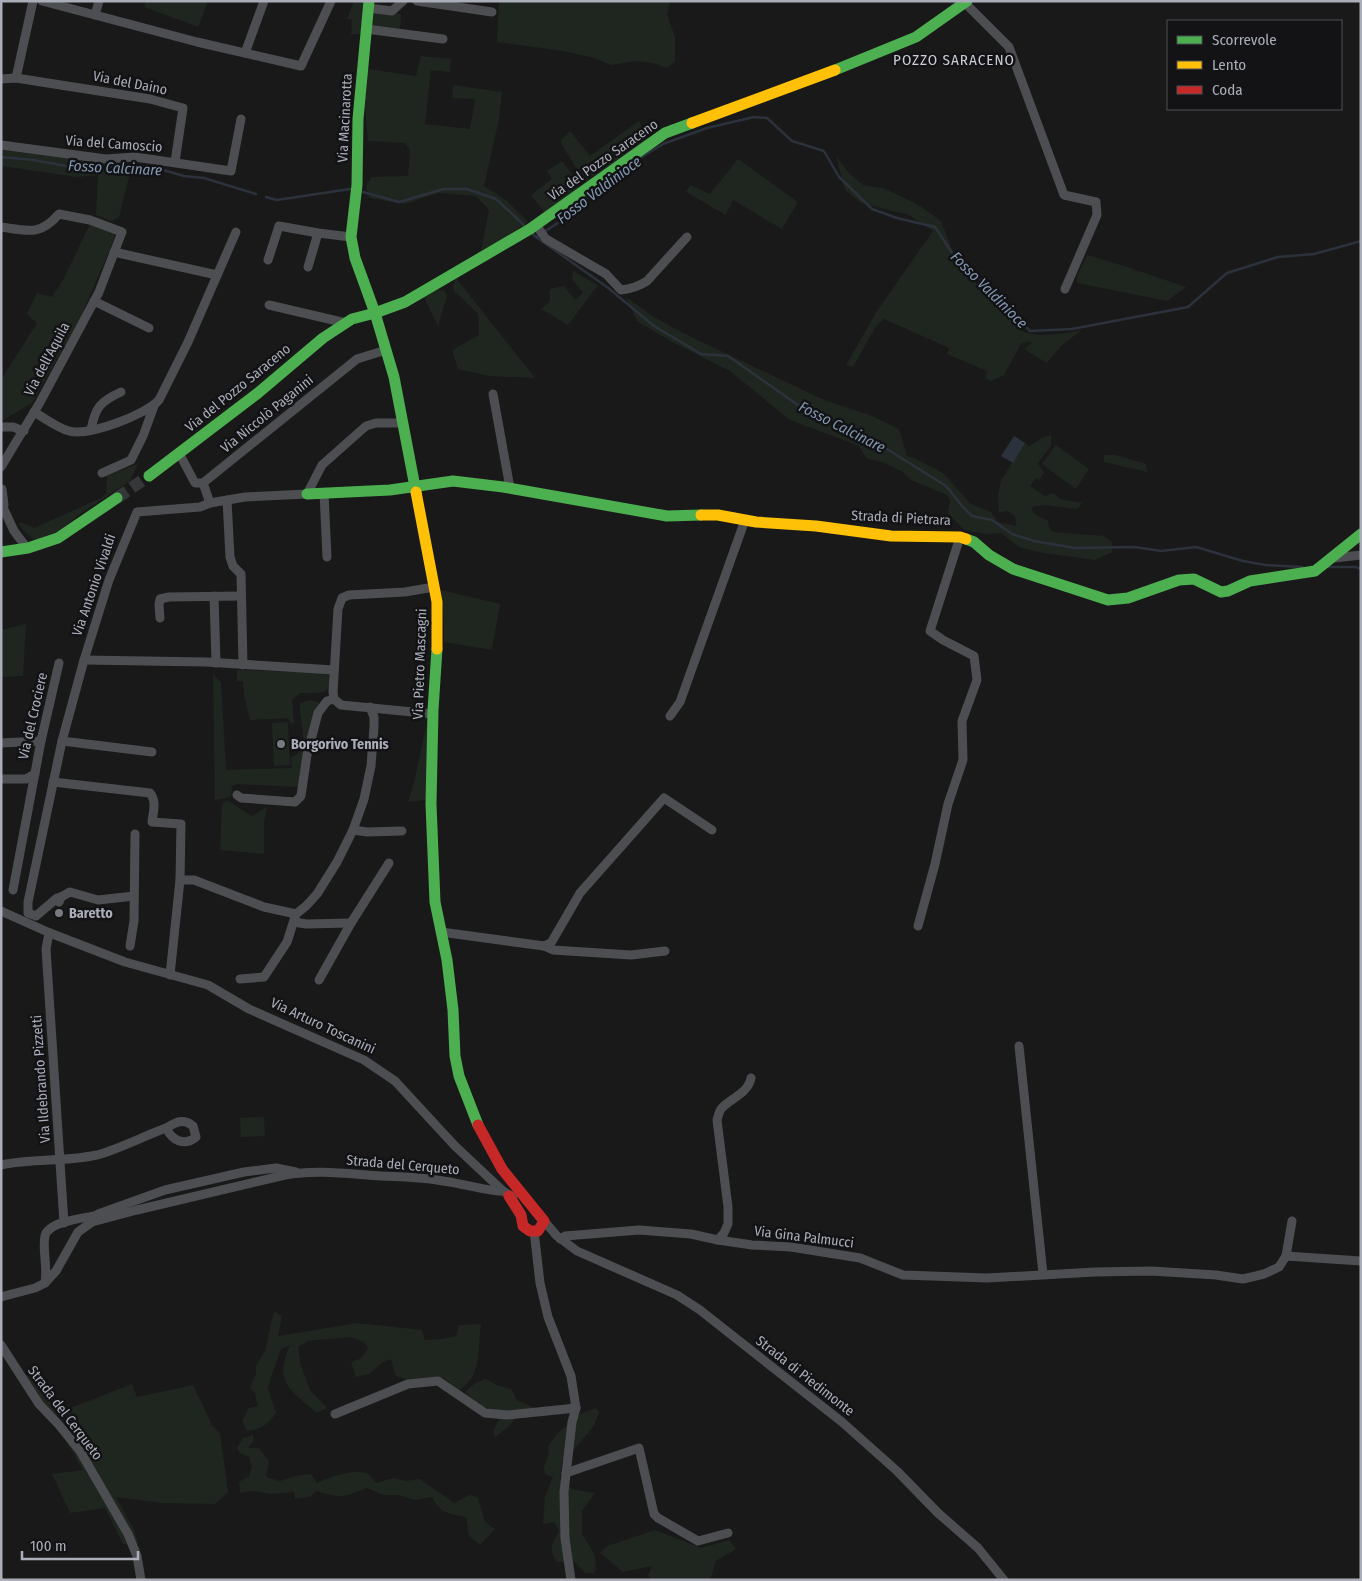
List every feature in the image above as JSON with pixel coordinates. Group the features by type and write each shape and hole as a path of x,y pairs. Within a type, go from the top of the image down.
{"street":[{"path":"16,78 32,1"},
{"path":"42,1 301,66 331,1"},
{"path":"95,15 99,1"},
{"path":"245,53 264,1"},
{"path":"369,5 392,11 403,1"},
{"path":"417,1 492,12"},
{"path":"966,2 1009,47 1064,195 1096,202 1097,216 1065,289"},
{"name":"Via del Pozzo Saraceno","path":"149,476 258,393 323,338 352,319 405,302 536,225 665,133 855,63 916,37 966,2"},
{"name":"Via Macinarotta","path":"369,5 358,119 357,184 351,237 355,258 375,313"},
{"path":"366,29 444,39"},
{"name":"Via del Daino","path":"1,79 16,78 150,99 184,108 175,162"},
{"name":"Via del Camoscio","path":"1,146 106,159 135,157 230,171 241,119"},
{"name":"Via dell'Aquila","path":"1,227 31,232 50,224 59,214 90,220 122,232 94,301 2,469"},
{"path":"536,225 546,239 606,274 621,290 630,290 647,281 687,237"},
{"path":"268,260 279,226 351,237"},
{"path":"37,408 69,431 80,432 112,425 154,406 160,400 188,342 236,232"},
{"path":"308,267 318,233"},
{"path":"114,252 217,275"},
{"path":"94,301 149,328"},
{"path":"269,306 346,323"},
{"name":"Via Pietro Mascagni","path":"375,313 394,377 434,587 438,633 433,714 431,804 435,902 447,960 453,1010 455,1056 459,1076 482,1134 519,1202"},
{"name":"Via Niccolò Paganini","path":"203,483 357,359 386,350"},
{"path":"92,430 94,417 102,402 121,392"},
{"path":"493,394 510,488"},
{"path":"102,473 131,460 143,436 154,406"},
{"path":"307,494 322,465 366,426 376,423 403,423"},
{"path":"1,427 24,431"},
{"path":"179,453 195,483 203,483 210,503"},
{"path":"1,481 2,504 14,531 14,544 22,549"},
{"name":"Strada di Pietrara","path":"414,486 453,482 510,488 667,516 718,515 745,520 891,536 960,537 974,542 989,555 1013,569 1108,600 1128,598 1179,580 1194,579 1214,590 1228,591 1250,581 1315,571 1361,534"},
{"name":"Via Antonio Vivaldi","path":"62,897 57,898 36,916 28,912 28,902 62,741 84,660 109,580 137,512 200,507 210,503 245,497 390,490 414,486"},
{"path":"324,493 327,557"},
{"path":"1,552 22,549 58,538 116,498"},
{"path":"228,500 230,557 233,566 241,574 242,665"},
{"path":"670,716 680,702 745,520"},
{"path":"918,926 935,864 948,804 963,760 962,721 976,680 974,656 930,631 960,537"},
{"name":"Strada di Pietrara","path":"1333,558 1361,555"},
{"path":"433,714 341,705 334,699 333,692 338,609 342,598 349,595 405,592 434,587"},
{"path":"214,596 216,663"},
{"path":"160,618 160,599 169,597 241,596"},
{"path":"84,660 216,663 334,670"},
{"name":"Via del Crociere","path":"13,890 41,741 59,664"},
{"path":"237,795 241,798 295,802 301,796 307,755 318,713 327,701 334,699"},
{"path":"240,979 264,977 287,942 295,918 317,894 337,862 353,830 364,799 371,766 374,717 370,707"},
{"path":"1,743 41,741"},
{"path":"62,741 152,752"},
{"name":"Via del Crociere","path":"1,779 26,779 35,774"},
{"path":"53,782 150,793 153,796 154,804 152,822 181,824 180,880 170,975"},
{"path":"544,946 551,943 580,892 664,798 712,830"},
{"path":"353,830 368,832 402,831"},
{"path":"130,946 134,921 135,834"},
{"path":"318,980 389,863"},
{"path":"180,880 194,880 295,918 306,924 351,923"},
{"path":"37,926 62,897 70,892 98,900 134,896"},
{"name":"Via Arturo Toscanini","path":"1,911 37,926 50,934 125,962 208,985 249,1009 364,1060 395,1081 455,1146 519,1202"},
{"path":"441,932 544,946 553,950 631,955 665,951"},
{"name":"Via Ildebrando Pizzetti","path":"50,934 46,950 64,1223"},
{"path":"1019,1046 1043,1274"},
{"path":"718,1240 728,1224 728,1207 717,1120 720,1110 746,1088 751,1078"},
{"path":"1,1165 19,1161 60,1159 98,1154 166,1128"},
{"name":"Strada del Cerqueto","path":"45,1283 44,1236 50,1228 74,1219 94,1216 164,1190 244,1172 276,1168 298,1172 349,1173 430,1179 464,1184 497,1192 519,1202"},
{"name":"Strada del Cerqueto","path":"86,1225 100,1219 128,1212 298,1172"},
{"path":"519,1202 523,1226 526,1229 538,1228"},
{"path":"519,1202 540,1215 538,1228 540,1284 548,1317 571,1376 576,1408 572,1422 564,1492 565,1538 572,1580"},
{"name":"Strada del Cerqueto","path":"45,1283 56,1271 78,1232 94,1216"},
{"path":"1292,1221 1286,1256 1361,1261"},
{"name":"Strada di Piedimonte","path":"538,1228 558,1237 577,1251 677,1295 700,1310 842,1422 897,1471 938,1513 978,1548 1004,1580"},
{"name":"Via Gina Palmucci","path":"558,1237 639,1230 691,1234 752,1245 791,1246 860,1258 903,1275 986,1278 1043,1274 1151,1271 1216,1275 1242,1279 1264,1274 1279,1267 1286,1256"},
{"path":"1,1297 35,1288 45,1283"},
{"name":"Strada del Cerqueto","path":"1,1345 39,1404 80,1450 128,1534 138,1556 141,1580"},
{"path":"335,1414 408,1384 438,1381 485,1413 507,1415 576,1408"},
{"path":"566,1473 639,1448 654,1514 658,1518 698,1541 728,1533"}],"shaded area":[{"path":"146,1 208,1 198,27 144,7"},
{"path":"354,1 364,1 361,34 351,34 352,19 347,19"},
{"path":"499,1 670,1 667,15 675,37 675,61 667,68 653,63 637,61 611,65 594,58 563,51 497,42"},
{"path":"373,11 401,14 400,30 371,27"},
{"path":"421,56 451,59 450,72 431,70 425,124 470,129 475,99 452,98 453,85 502,92 499,119 484,186 506,200 528,222 499,243 481,250 489,210 476,196 438,193 405,204 369,198 366,185 372,177 408,176 410,151 405,143 368,141 365,108 368,69 416,76"},
{"path":"639,121 648,139 585,182 562,145 561,140 570,131 590,156"},
{"path":"1,150 122,164 121,169 131,169 119,217 112,221 96,215 98,175 77,177 1,166"},
{"path":"836,156 849,173 863,185 883,188 917,204 941,221 950,244 952,258 1024,332 1046,335 1082,330 1061,346 1047,363 1025,350 1032,343 1028,341 1021,344 1004,375 991,381 985,378 987,371 947,354 949,348 884,319 876,326 853,367 846,365 877,311 933,231 909,215 861,203 845,190"},
{"path":"738,159 798,202 782,229 733,200 726,215 686,192 690,185 710,194"},
{"path":"562,161 582,189 544,212 531,195 552,179 547,171"},
{"path":"90,224 115,234 80,318 32,403 3,420 1,419 1,380 37,323 27,314 37,293 52,297 63,280"},
{"path":"1087,255 1186,287 1167,301 1077,283 1077,276"},
{"path":"573,271 598,285 568,325 541,309 550,302 550,289 564,286 575,300 583,293 572,279"},
{"path":"456,278 535,378 489,376 458,369 452,350 479,335 478,314 454,291 453,286"},
{"path":"438,289 445,291 447,296 438,326 424,297"},
{"path":"626,297 654,317 689,336 824,400 870,415 899,429 907,456 943,473 971,504 991,512 998,522 1016,526 1015,516 1008,511 999,512 998,496 1001,480 1025,443 1029,446 1051,435 1051,446 1038,463 1044,473 1039,480 1036,478 1030,486 1045,496 1053,493 1060,499 1082,503 1077,509 1045,505 1032,507 1033,513 1048,521 1049,527 1053,532 1104,536 1112,542 1112,552 1095,560 1043,553 1019,547 1001,533 985,534 964,530 948,513 950,501 947,495 911,480 903,472 885,463 866,458 859,446 790,420 730,371 674,343 637,321"},
{"path":"1014,436 1025,443 1013,463 1001,456"},
{"path":"1056,445 1089,469 1076,489 1042,464"},
{"path":"1104,455 1116,455 1146,464 1147,472 1104,462"},
{"path":"138,464 130,481 77,516 54,537 33,539 19,524 20,522 34,528 101,498 106,494 107,475"},
{"path":"441,590 500,604 492,650 444,642"},
{"path":"26,624 23,676 1,677 1,630"},
{"path":"237,670 329,673 330,686 323,692 300,693 292,700 294,724 288,718 250,720 244,696 243,681 237,681"},
{"path":"213,675 221,682 226,770 292,768 291,757 299,753 303,743 300,703 310,700 318,702 319,707 298,787 237,784 232,786 231,797 215,800"},
{"name":"Borgorivo Tennis","path":"288,722 290,765 274,766 272,723"},
{"path":"427,722 426,800 408,802 414,783"},
{"path":"227,800 252,816 267,807 264,823 264,854 220,850 222,804"},
{"path":"264,1117 265,1136 241,1137 240,1118"},
{"path":"274,1311 282,1316 278,1336 357,1323 422,1330 425,1340 456,1336 459,1325 481,1324 479,1352 474,1373 460,1391 444,1378 430,1377 408,1380 396,1376 391,1359 382,1363 369,1374 356,1377 351,1362 362,1358 368,1347 363,1342 351,1337 308,1341 298,1347 300,1362 310,1390 327,1408 317,1413 293,1392 285,1379 284,1363 290,1345 281,1349 268,1389 276,1413 264,1426 247,1431 242,1421 249,1408 258,1406 255,1393 250,1388 256,1374 256,1366 266,1349"},
{"path":"25,1375 33,1378 58,1413 132,1384 137,1397 193,1385 212,1425 220,1433 228,1492 215,1504 162,1503 116,1497 134,1530 138,1543 133,1545 123,1544 105,1508 70,1513 52,1474 83,1470 63,1436 75,1433 58,1414 53,1421 49,1417 46,1419 21,1383"},
{"path":"486,1379 511,1389 517,1400 534,1408 523,1410 508,1427 495,1437 493,1431 499,1420 495,1412 477,1403 465,1392 475,1383"},
{"path":"596,1408 599,1413 594,1426 562,1463 560,1479 572,1489 595,1493 582,1511 582,1534 595,1555 596,1568 594,1573 585,1573 575,1562 557,1562 553,1554 553,1543 559,1531 554,1522 543,1524 545,1497 553,1477 545,1474 544,1467 549,1445 556,1435 580,1414"},
{"path":"253,1435 253,1442 248,1448 259,1448 269,1461 266,1477 280,1481 295,1476 311,1474 317,1483 335,1476 363,1472 368,1474 376,1483 393,1478 405,1481 420,1479 454,1503 470,1495 478,1498 485,1522 495,1529 480,1545 469,1536 466,1517 442,1510 432,1497 414,1500 399,1495 383,1495 367,1488 342,1496 317,1491 309,1497 295,1499 294,1492 271,1494 253,1491 240,1493 239,1482 249,1476 252,1467 249,1457 240,1453 237,1448 243,1438"},
{"path":"655,1530 701,1548 729,1540 736,1549 716,1561 710,1580 651,1580 648,1576 652,1566 623,1572 600,1553 607,1546"}],"waterway":[{"name":"Fosso Valdinioce","path":"640,158 663,144 707,128 754,117 767,118 792,141 824,151 839,177 872,209 897,218 935,227 955,257 989,288 1030,331 1072,329 1188,307 1227,273 1278,257 1314,254 1361,241"},
{"name":"Fosso Calcinare","path":"1,157 66,166 139,166 160,169 184,176 204,178 256,194"},
{"name":"Fosso Valdinioce","path":"536,237 558,223 607,181"},
{"name":"Fosso Calcinare","path":"266,197 277,200 350,189"},
{"name":"Fosso Calcinare","path":"363,192 399,202 444,189 467,189 496,199 526,227"},
{"name":"Fosso Calcinare","path":"532,233 607,287 654,326 701,354 728,356 798,405 879,444 946,486 972,516 992,520 1012,534 1034,541 1075,548 1135,547 1161,551 1196,547 1243,561 1266,565 1302,567"},
{"name":"Fosso Calcinare","path":"1328,567 1356,567 1361,569"}],"tunnel":[{"path":"117,498 149,476"}],"traffic: fast":[{"path":"369,1 358,119 357,185 351,237 355,258 375,313 394,377 416,492"},
{"path":"835,70 916,37 967,1"},
{"path":"149,476 258,393 323,338 352,319 405,302 530,229 665,133 692,123"},
{"path":"307,494 390,490 453,481 503,487 667,516 701,515"},
{"path":"1,552 28,548 58,538 117,498"},
{"path":"966,539 974,542 989,555 1013,569 1108,600 1128,598 1179,580 1194,579 1221,592 1228,591 1250,581 1315,571 1361,534"},
{"path":"437,649 433,710 431,804 435,902 447,960 453,1010 455,1056 459,1076 478,1125"}],"traffic: slow":[{"path":"692,123 835,70"},
{"path":"416,492 437,602 437,649"},
{"path":"701,515 718,515 756,522 816,526 891,536 960,537 966,539"}],"traffic: jam":[{"path":"478,1125 502,1169 544,1221 538,1231 530,1231 523,1226 521,1215 509,1196"}],"place":[{"name":"Borgorivo Tennis","path":"281,744"},
{"name":"Baretto","path":"59,913"}],"district":[{"name":"POZZO SARACENO","path":"954,60"}]}
